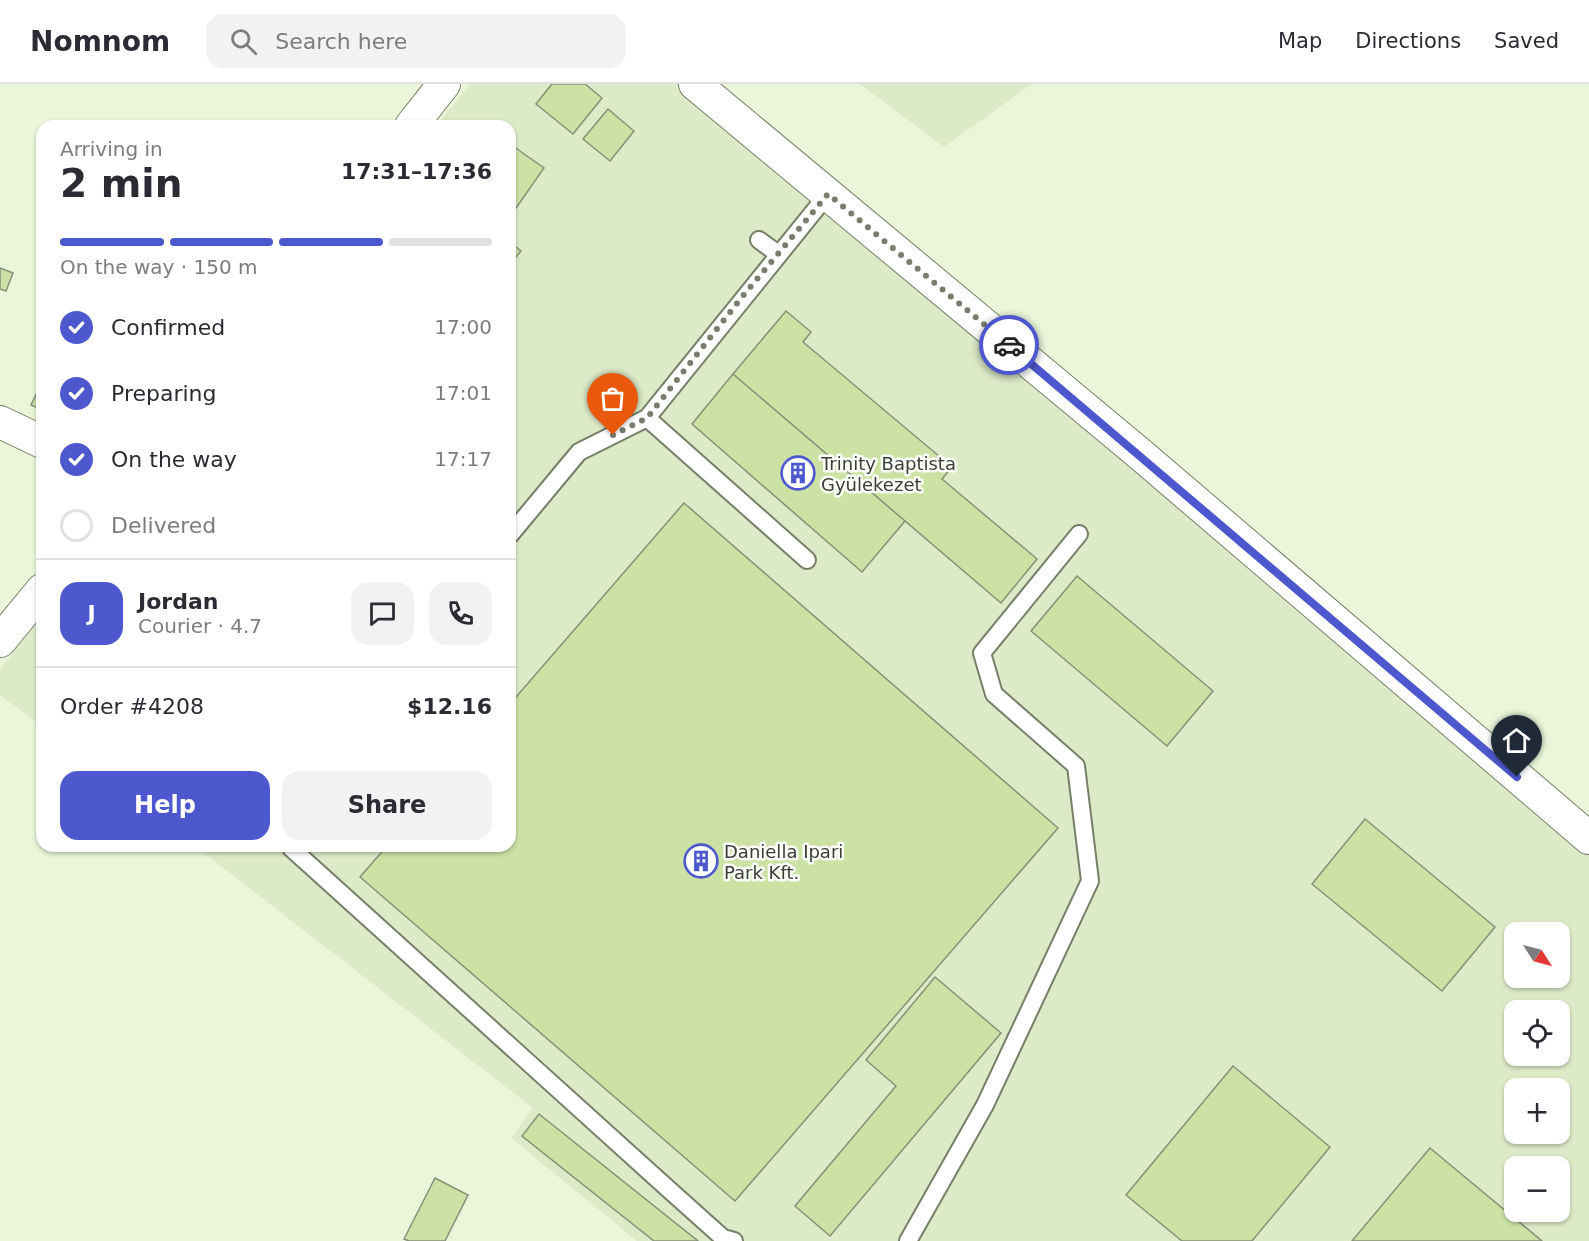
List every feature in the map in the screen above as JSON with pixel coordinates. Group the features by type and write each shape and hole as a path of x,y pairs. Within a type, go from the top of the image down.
{"street":[{"path":"416,120 444,84"},
{"path":"695,84 1140,454 1589,838"},
{"path":"0,422 36,439"},
{"path":"0,641 36,597"}],"lane":[{"path":"516,528 579,452 647,418 828,194"},
{"path":"759,240 778,254"},
{"path":"647,418 807,560"},
{"path":"908,1241 985,1105 1090,881 1076,766 994,694 982,653 1079,534"},
{"path":"295,852 648,1172 723,1238 734,1241"}],"shaded area":[{"path":"470,84 682,84 1589,847 1589,1241 637,1241 511,1138 533,1108 203,852 516,852 516,120 441,120"},
{"path":"860,84 1032,84 944,147"},
{"path":"36,624 36,722 0,695 0,669"}],"building":[{"path":"552,84 585,84 602,98 573,134 536,104"},
{"path":"608,109 634,131 610,161 583,139"},
{"path":"516,148 544,168 516,208"},
{"path":"516,247 521,251 516,257"},
{"path":"0,268 13,273 6,291 0,289"},
{"path":"786,311 811,332 803,342 952,467 942,479 1037,559 1001,603 733,374"},
{"name":"Trinity Baptista Gyülekezet","path":"733,374 905,521 862,572 692,424"},
{"path":"36,395 36,407 31,405"},
{"name":"Daniella Ipari Park Kft.","path":"684,503 1058,828 735,1201 360,877 382,852 516,852 516,697"},
{"path":"1077,576 1213,691 1167,746 1031,631"},
{"path":"1365,819 1495,927 1442,991 1312,884"},
{"path":"935,977 1001,1033 830,1236 795,1206 896,1086 866,1060"},
{"path":"1233,1066 1330,1147 1252,1241 1182,1241 1126,1195"},
{"path":"539,1114 698,1241 654,1241 522,1136"},
{"path":"1430,1148 1504,1209 1504,1222 1519,1222 1542,1241 1352,1241"},
{"path":"435,1178 468,1195 445,1241 404,1239"}],"way so far":[{"path":"613,435 647,418 742,297 828,194 1009,345"}],"place":[{"name":"Trinity Baptista Gyülekezet","path":"798,473"},
{"name":"Daniella Ipari Park Kft.","path":"701,861"}],"route":[{"path":"1009,345 1140,454 1517,777"}]}
